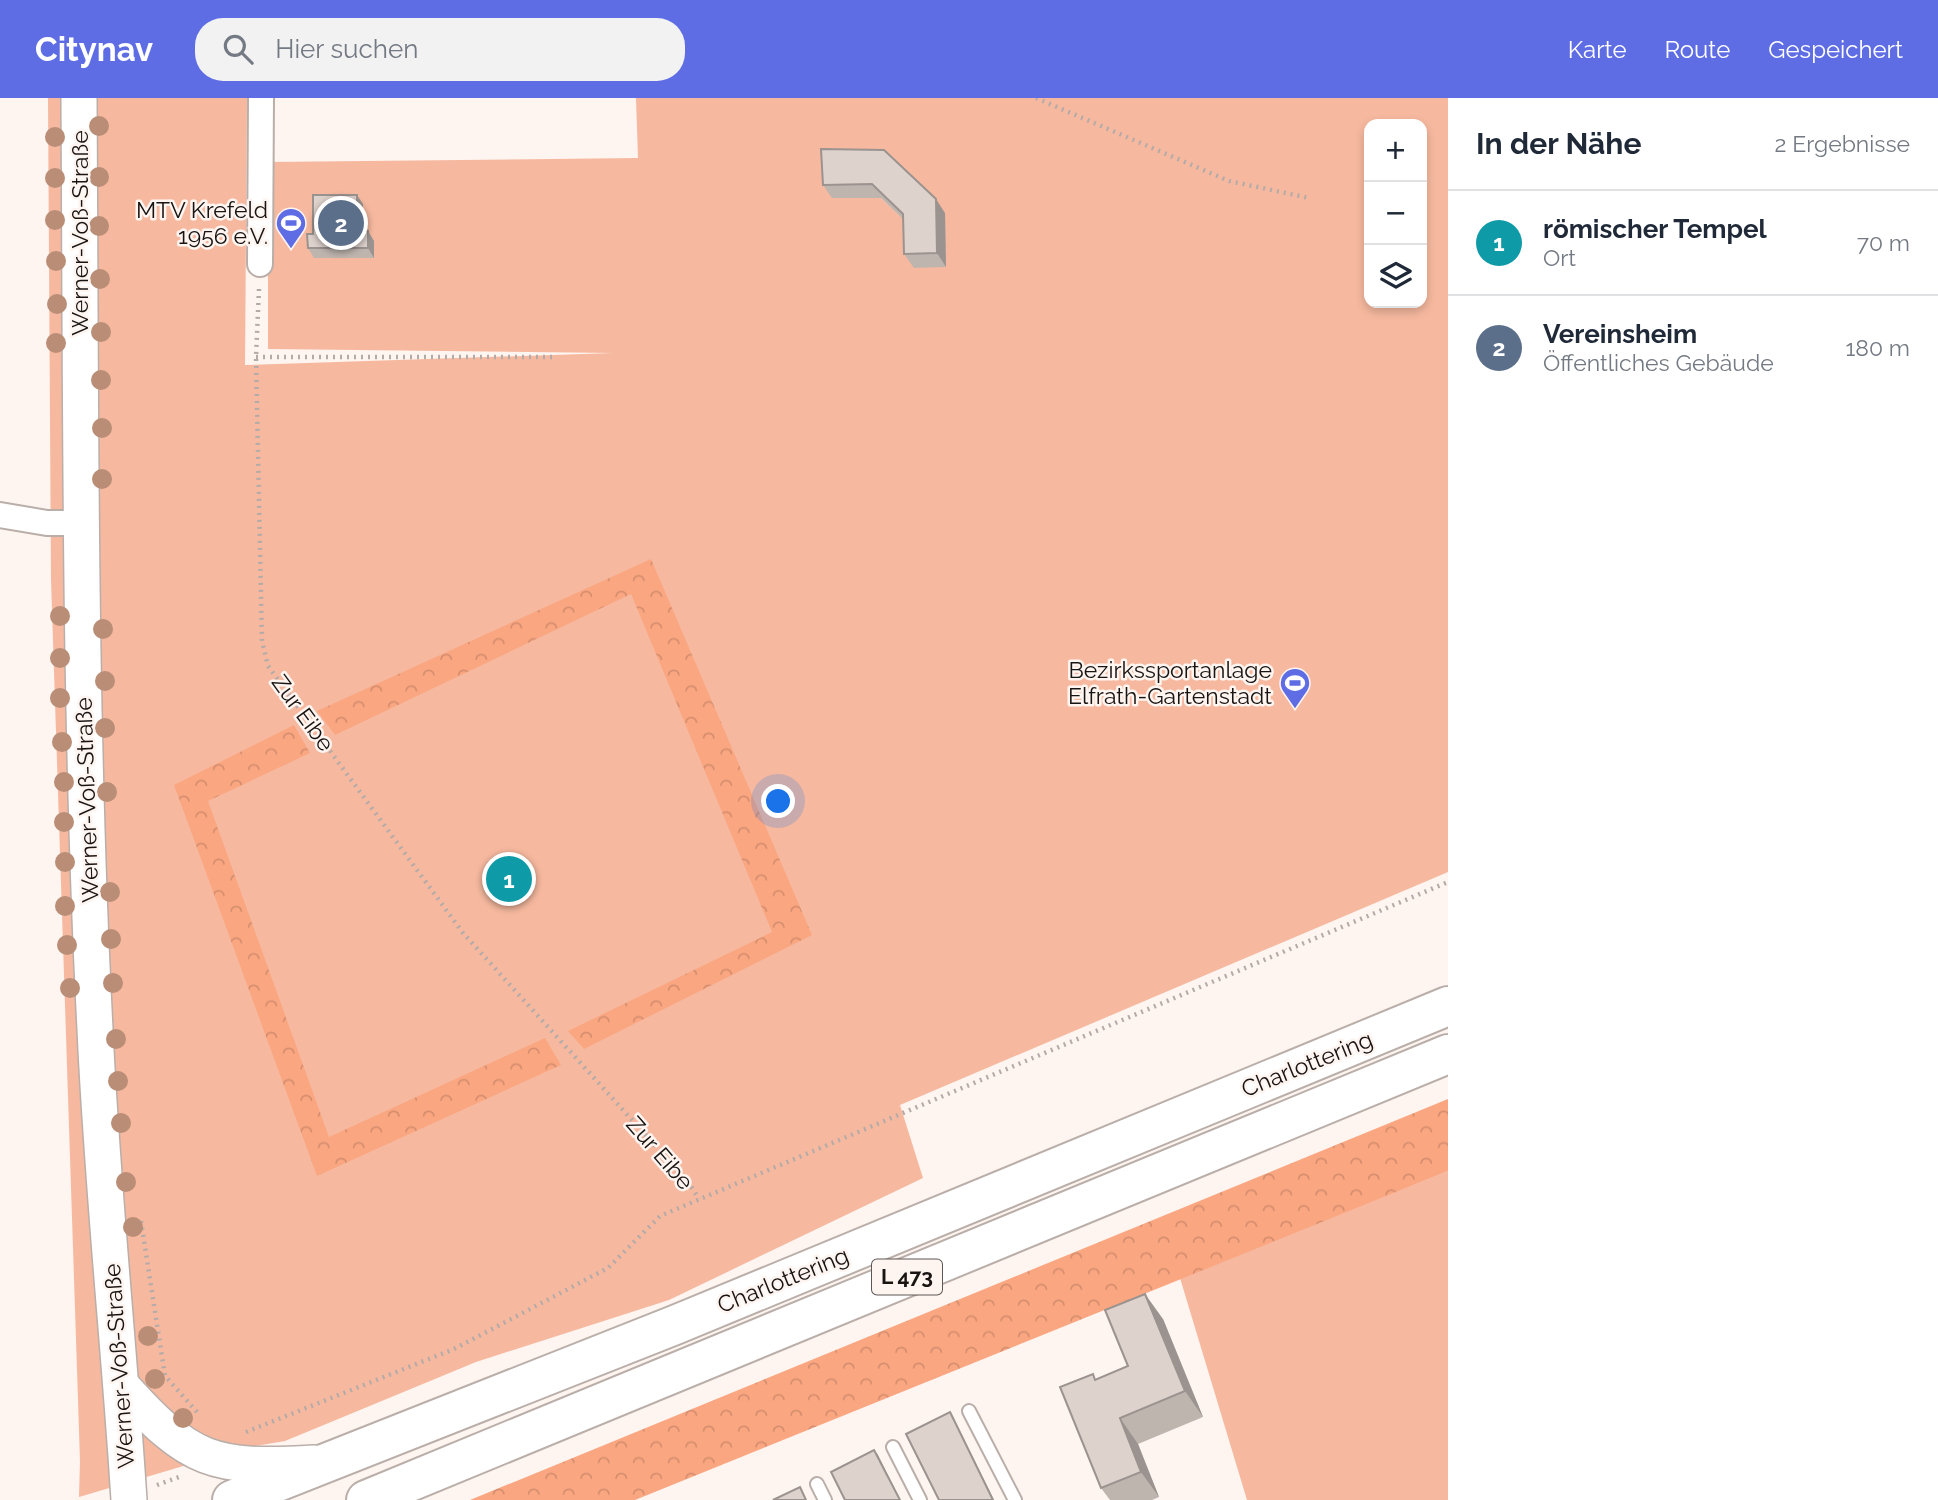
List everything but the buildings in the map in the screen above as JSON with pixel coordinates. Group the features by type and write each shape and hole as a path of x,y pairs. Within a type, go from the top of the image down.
{"highway":[{"name":"Charlottering","path":"232,1500 675,1325 1448,1006"},
{"name":"Charlottering","path":"366,1500 1448,1054"}],"main road":[{"name":"Werner-Voß-Straße","path":"79,98 82,523 94,1029 129,1497"},
{"name":"L 473","path":"122,1386 166,1432 209,1457 252,1466 321,1463"}],"street":[{"path":"260,264 261,98"},
{"path":"0,515 47,523 82,523"}],"lane":[{"path":"969,1411 1015,1500"},
{"path":"893,1447 920,1500"},
{"path":"817,1484 825,1500"}],"path":[{"path":"1036,98 1229,181 1309,198"},
{"name":"Zur Eibe","path":"260,264 256,357 262,641 268,666 463,933 689,1183 699,1199"},
{"path":"256,357 554,357"},
{"path":"245,1432 453,1349 608,1268 660,1216 1448,882"},
{"path":"140,1212 165,1376 202,1417"},
{"path":"129,1497 201,1469 209,1457"}],"shaded area":[{"path":"48,98 247,98 245,365 613,353 268,349 268,162 638,158 636,98 1448,98 1448,872 900,1105 923,1178 669,1300 476,1362 285,1441 244,1448 79,1497 51,580","holes":["881,198 945,213 913,228"]},
{"path":"1448,1171 1448,1500 1247,1500 1180,1278"}],"green space":[{"path":"651,559 812,935 584,1049 568,1031 772,932 631,594 335,735 317,711"},
{"path":"294,725 310,753 208,801 329,1137 545,1038 561,1065 317,1176 174,785"},
{"path":"1448,1099 1448,1171 635,1500 470,1500"}],"place":[{"name":"Vereinsheim","path":"341,223"},
{"name":"MTV Krefeld 1956 e.V.","path":"291,250"},
{"name":"Bezirkssportanlage Elfrath-Gartenstadt","path":"1295,710"},
{"name":"römischer Tempel","path":"509,879"}]}
